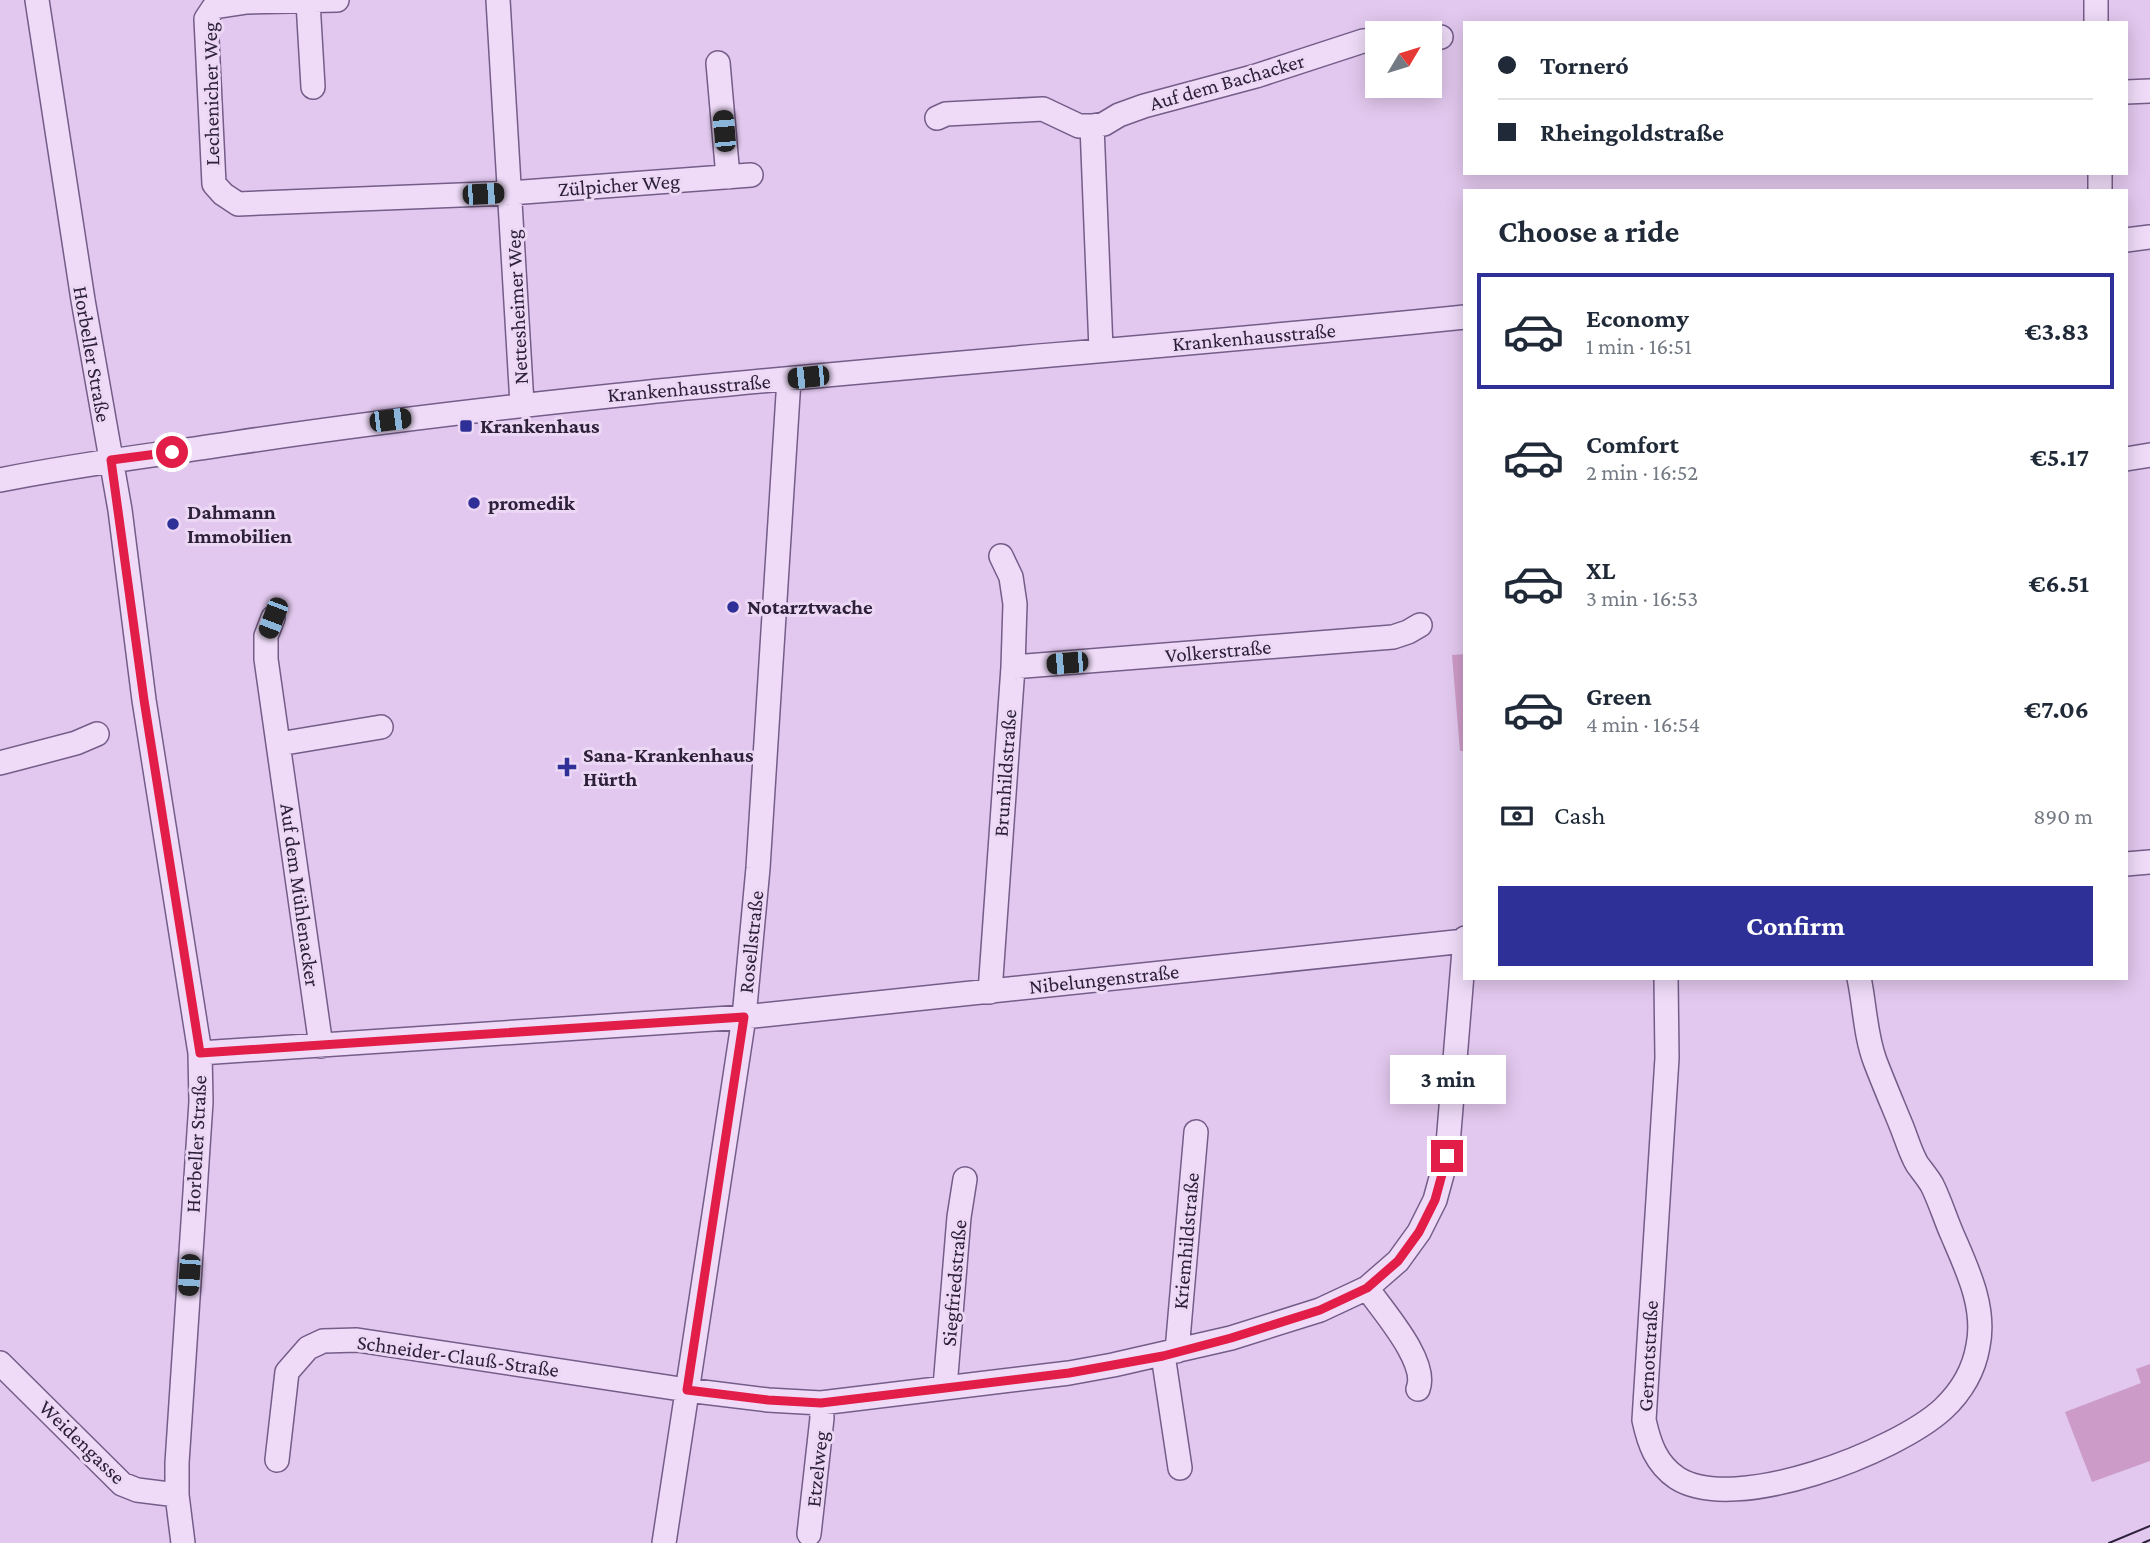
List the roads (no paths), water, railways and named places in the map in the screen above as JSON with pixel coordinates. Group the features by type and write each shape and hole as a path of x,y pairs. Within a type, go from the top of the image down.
{"street":[{"name":"Horbeller Straße","path":"37,0 83,300 111,460 144,700 200,1053 201,1102 177,1463 177,1496 183,1543"},
{"name":"Lechenicher Weg","path":"337,0 247,2 214,7 206,19 214,184 238,204 510,193"},
{"name":"Nettesheimer Weg","path":"498,0 522,404"},
{"path":"2096,0 2096,21"},
{"path":"308,2 313,87"},
{"name":"Auf dem Bachacker","path":"1092,126 1104,124 1144,106 1365,43"},
{"name":"Zülpicher Weg","path":"510,193 740,176 718,63"},
{"path":"2128,92 2150,91"},
{"path":"937,118 946,114 1043,109 1079,126 1092,126 1101,349"},
{"path":"2128,240 2150,237"},
{"name":"Krankenhausstraße","path":"0,480 111,460 522,404 1463,317"},
{"name":"Rosellstraße","path":"664,1543 744,1017 759,854 789,379"},
{"path":"2128,459 2150,455"},
{"name":"Brunhildstraße","path":"990,992 1015,604 1011,577 1001,556"},
{"name":"Auf dem Mühlenacker","path":"273,618 266,636 267,659 321,1046"},
{"name":"Volkerstraße","path":"1013,667 1393,636 1420,625"},
{"path":"279,744 381,727"},
{"path":"0,763 76,743 97,734"},
{"path":"2128,864 2150,862"},
{"name":"Nibelungenstraße","path":"200,1053 744,1017 1463,940"},
{"name":"Schneider-Clauß-Straße","path":"277,1460 287,1372 308,1348 323,1341 357,1340 687,1390 768,1400 821,1403 1069,1373 1231,1338 1320,1310 1367,1288 1398,1261 1419,1232 1435,1200 1447,1156 1463,953"},
{"name":"Gernotstraße","path":"1666,980 1667,1058 1644,1420 1654,1453 1666,1469 1679,1479 1703,1487 1740,1489 1779,1483 1829,1469 1871,1451 1926,1422 1942,1410 1965,1382 1978,1350 1980,1326 1974,1290 1931,1184 1917,1163 1874,1059 1864,1025 1859,980"},
{"name":"Kriemhildstraße","path":"1180,1468 1170,1353 1196,1132"},
{"name":"Siegfriedstraße","path":"945,1387 959,1217 965,1179"},
{"path":"1367,1288 1411,1351 1420,1372 1418,1389"},
{"name":"Weidengasse","path":"0,1363 122,1484 137,1490 177,1496"},
{"name":"Etzelweg","path":"809,1534 822,1418 821,1403"}],"tram line":[{"path":"2109,1543 2150,1526"},
{"path":"2143,1543 2150,1540"}],"place":[{"name":"Krankenhaus","path":"466,426"},
{"name":"promedik","path":"474,503"},
{"name":"Dahmann Immobilien","path":"173,524"},
{"name":"Notarztwache","path":"733,607"},
{"name":"Sana-Krankenhaus Hürth","path":"567,767"}]}
